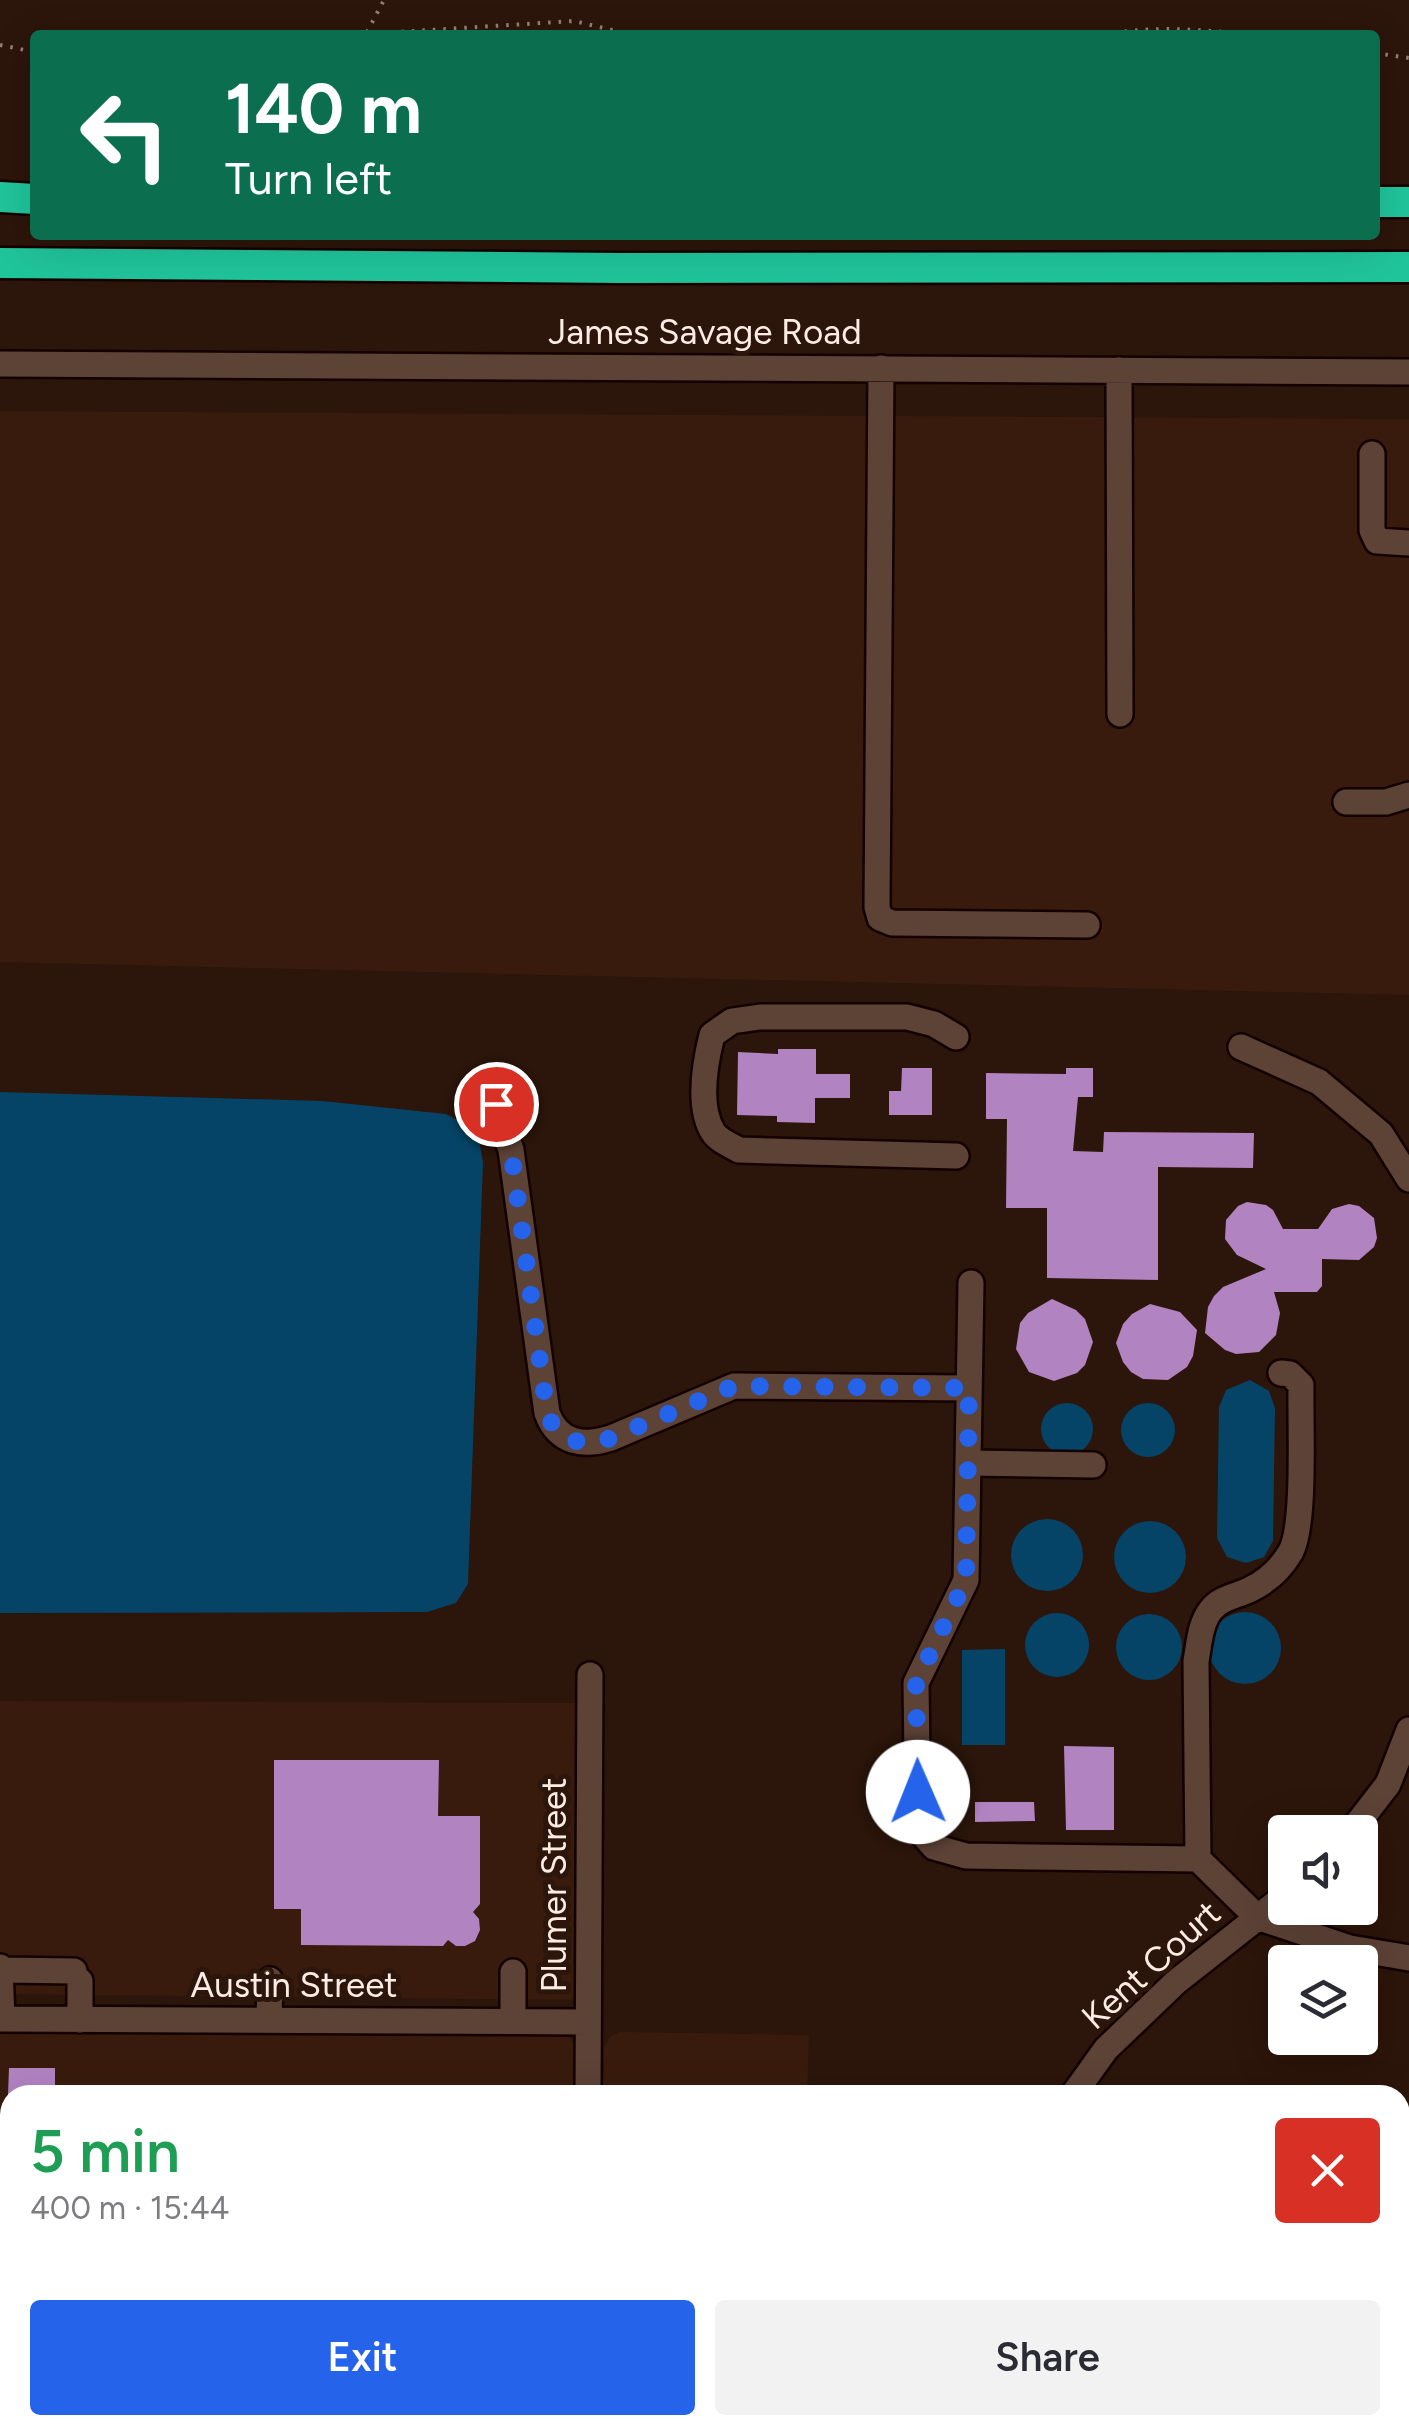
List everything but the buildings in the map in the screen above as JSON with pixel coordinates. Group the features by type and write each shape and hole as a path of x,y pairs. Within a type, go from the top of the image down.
{"highway":[{"path":"0,198 30,200"},
{"path":"1380,202 1409,202"},
{"path":"0,263 621,268 1409,267"}],"street":[{"name":"James Savage Road","path":"0,364 1409,372"},
{"path":"881,368 877,886 880,918 892,923 1087,925"},
{"path":"1119,370 1120,714"},
{"path":"1372,454 1372,530 1378,540 1409,543"},
{"path":"1346,802 1386,802 1409,795"},
{"path":"956,1037 934,1024 907,1017 760,1016 732,1021 712,1035 706,1061 705,1114 714,1136 739,1150 956,1156"},
{"path":"1240,1047 1319,1082 1380,1134 1409,1179"},
{"path":"496,1104 511,1150 547,1413 553,1428 570,1442 593,1444 611,1438 734,1386 969,1388"},
{"path":"971,1283 966,1580 916,1683 918,1828 934,1846 966,1856 1198,1859 1257,1918 1350,1948 1409,1958"},
{"path":"1198,1859 1196,1661 1200,1633 1210,1610 1276,1572 1293,1550 1298,1522 1300,1385 1290,1374 1282,1373"},
{"path":"968,1463 1092,1465"},
{"name":"Plumer Street","path":"588,2085 590,1675"},
{"path":"1364,1815 1388,1784 1409,1730"},
{"name":"Kent Court","path":"1080,2085 1106,2048 1176,1982 1268,1909"},
{"path":"1,2019 1,1969 77,1976 80,2020"},
{"path":"513,1972 514,2021"},
{"path":"269,2020 270,1980"},
{"name":"Austin Street","path":"1,2019 588,2022"}],"path":[{"path":"369,30 384,0"},
{"path":"405,30 574,21 612,30"},
{"path":"1127,30 1198,30"},
{"path":"0,45 30,51"},
{"path":"1380,53 1409,58"}],"shaded area":[{"path":"0,411 1409,419 1409,995 0,962"},
{"path":"0,1701 579,1703 576,1991 572,2000 0,1994"},
{"path":"0,2030 562,2032 578,2051 577,2085 0,2085"},
{"path":"620,2032 809,2035 807,2085 603,2085 604,2047 611,2036"}],"water":[{"path":"0,1092 322,1101 446,1114 477,1130 483,1162 468,1584 456,1603 427,1612 0,1613"},
{"path":"1250,1380 1269,1391 1275,1408 1273,1541 1264,1557 1246,1563 1227,1557 1217,1538 1219,1407 1226,1390"},
{"path":"1067,1403 1085,1411 1093,1429 1085,1447 1067,1455 1049,1447 1041,1429 1049,1411"},
{"path":"1148,1403 1167,1411 1175,1430 1167,1449 1148,1457 1129,1449 1121,1430 1129,1411"},
{"path":"1047,1519 1061,1521 1073,1529 1081,1541 1081,1569 1073,1581 1061,1589 1047,1591 1033,1589 1021,1581 1013,1569 1011,1555 1013,1541 1021,1529 1033,1521"},
{"path":"1150,1521 1175,1532 1186,1557 1175,1582 1150,1593 1125,1582 1114,1557 1125,1532"},
{"path":"1245,1612 1271,1622 1281,1648 1271,1674 1245,1684 1219,1674 1209,1648 1219,1622"},
{"path":"1057,1613 1080,1622 1089,1645 1080,1668 1057,1677 1034,1668 1025,1645 1034,1622"},
{"path":"1149,1614 1172,1624 1182,1647 1172,1670 1149,1680 1126,1670 1116,1647 1126,1624"},
{"path":"1005,1649 1005,1745 962,1745 962,1650"}],"route":[{"path":"496,1104 511,1150 547,1413 553,1428 570,1442 593,1444 611,1438 734,1386 969,1388 966,1580 916,1683 918,1792"}]}
